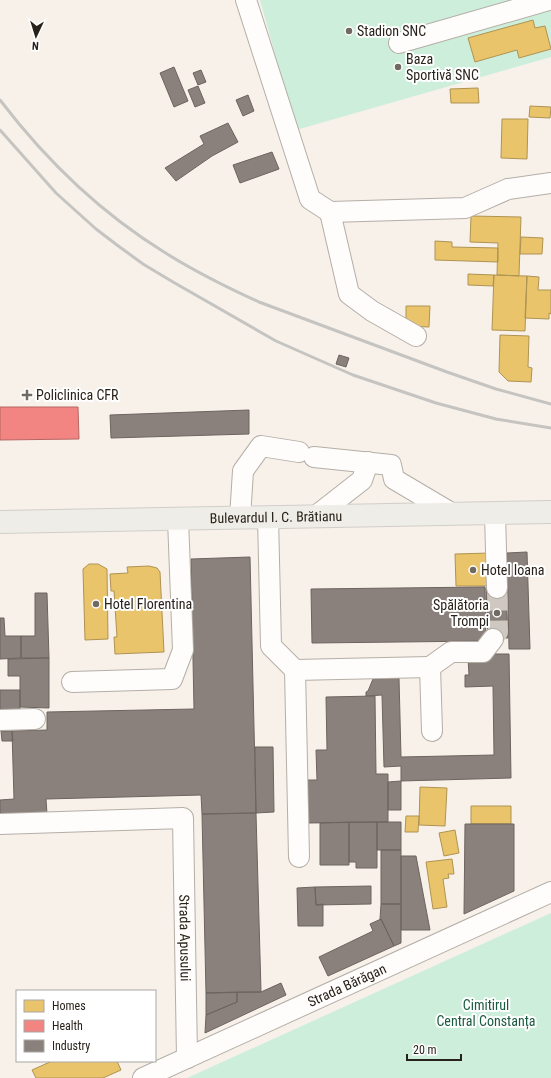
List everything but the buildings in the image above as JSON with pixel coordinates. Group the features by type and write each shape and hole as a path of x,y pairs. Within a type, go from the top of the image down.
{"main road":[{"name":"Bulevardul I. C. Brătianu","path":"0,522 551,512"}],"street":[{"path":"246,0 310,199 330,212 465,208 508,189 551,183"},
{"path":"399,43 549,0"},
{"path":"330,212 349,294 372,311 416,336"},
{"path":"240,518 243,471 261,446 307,454 391,465 394,478 453,514"},
{"path":"316,516 362,480 368,462"},
{"path":"495,513 497,588"},
{"path":"268,517 271,646 295,670 299,857"},
{"path":"72,682 172,679 183,650 178,519"},
{"path":"295,670 430,667 451,652 483,652 493,639"},
{"path":"430,667 432,731"},
{"path":"0,720 35,719"},
{"name":"Strada Apusului","path":"0,824 183,818 187,1058"},
{"name":"Strada Bărăgan","path":"143,1078 551,892"}],"green space":[{"name":"Baza Sportivă SNC","path":"260,0 551,0 551,57 296,130"},
{"name":"Cimitirul Central Constanța","path":"551,913 551,1078 187,1078"}],"tunnel":[{"path":"493,639 498,632 497,588"}],"railway":[{"path":"0,100 17,122 55,164 96,202 141,237 175,259 222,285 259,302 447,372 496,389 551,404"},
{"path":"0,130 56,193 96,229 143,264 276,341 353,375 436,403 496,419 551,428"}],"place":[{"name":"Stadion SNC","path":"349,31"},
{"name":"Baza Sportivă SNC","path":"398,67"},
{"name":"Policlinica CFR","path":"27,395"},
{"name":"Hotel Ioana","path":"473,570"},
{"name":"Hotel Florentina","path":"96,604"},
{"name":"Spălătoria Trompi","path":"497,613"}]}
